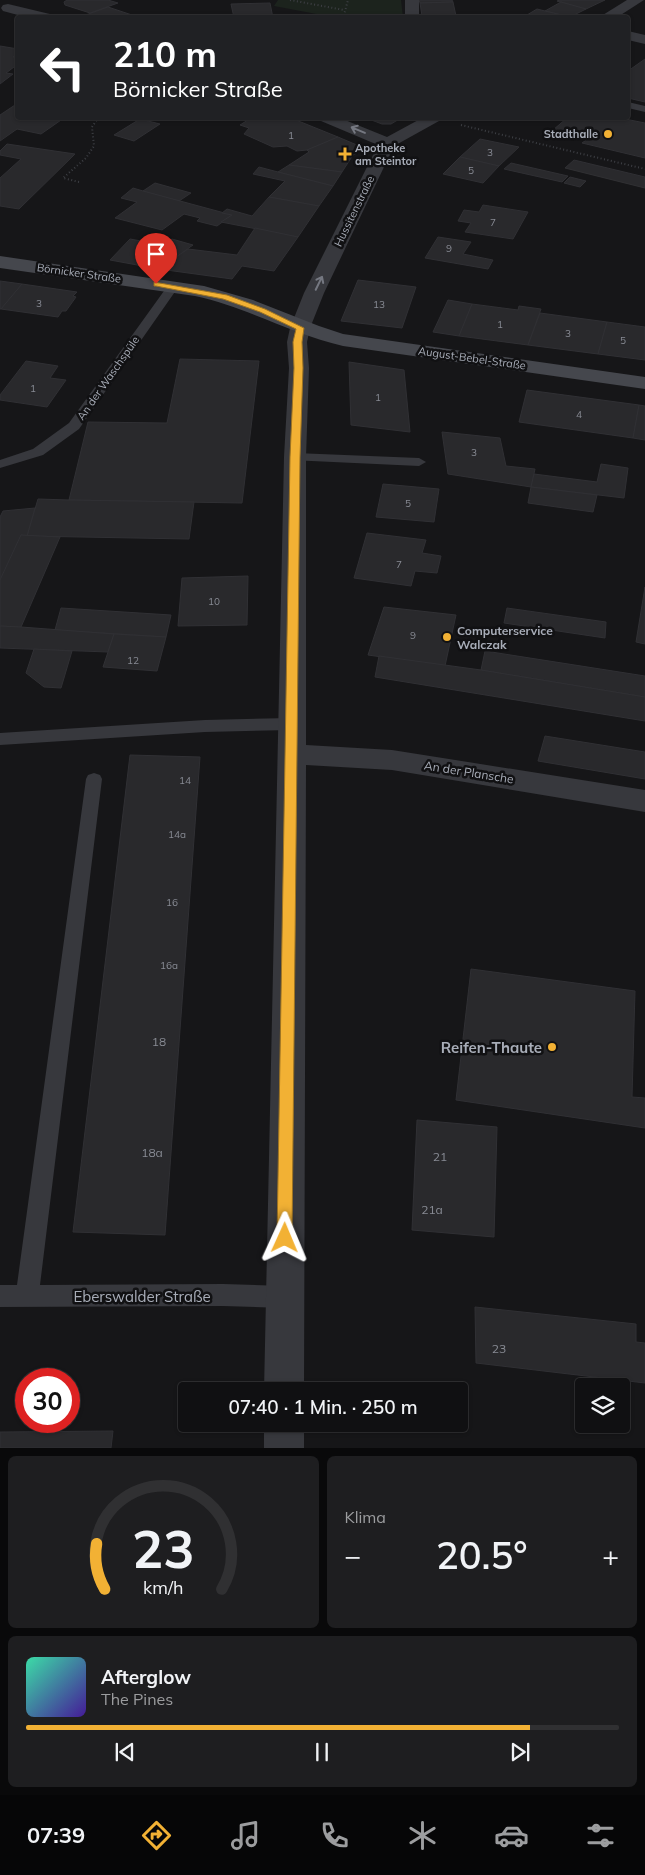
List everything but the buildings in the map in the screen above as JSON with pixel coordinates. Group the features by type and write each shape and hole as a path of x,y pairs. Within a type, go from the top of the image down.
{"main road":[{"name":"Börnicker Straße","path":"0,262 173,286 224,297 262,310 300,328"},
{"name":"August-Bebel-Straße","path":"300,328 322,336 343,340 645,383"}],"street":[{"path":"4,11 22,0"},
{"path":"412,0 412,15"},
{"path":"610,15 637,0"},
{"path":"4,11 29,15"},
{"path":"630,36 645,40"},
{"path":"332,120 388,143 429,120"},
{"name":"Hussitenstraße","path":"300,328 314,293 388,143"},
{"path":"284,1382 295,457 299,368 297,342 300,328"},
{"name":"An der Plansche","path":"291,739 392,760 645,801"},
{"path":"284,1432 284,1448"}],"lane":[{"path":"630,105 645,109"},
{"name":"An der Waschspüle","path":"0,464 38,452 74,426 173,286"},
{"path":"295,457 419,462"},
{"path":"0,739 205,726 291,739"},
{"path":"27,1296 94,779"},
{"name":"Eberswalder Straße","path":"0,1296 223,1295 284,1297"}],"path":[{"path":"290,0 344,10"},
{"path":"342,15 348,0"},
{"path":"79,182 64,178 86,158 94,146 91,126 95,120"},
{"path":"441,120 645,169"}],"shaded area":[{"path":"278,0 401,0 403,15 322,15 274,6"}],"place":[{"name":"Stadthalle","path":"608,134"},
{"name":"Apotheke am Steintor","path":"345,154"},
{"name":"Computerservice Walczak","path":"447,637"},
{"name":"Reifen-Thaute","path":"552,1047"}],"route":[{"path":"156,284 224,297 262,310 300,328 297,342 299,368 295,457 285,1238"}]}
